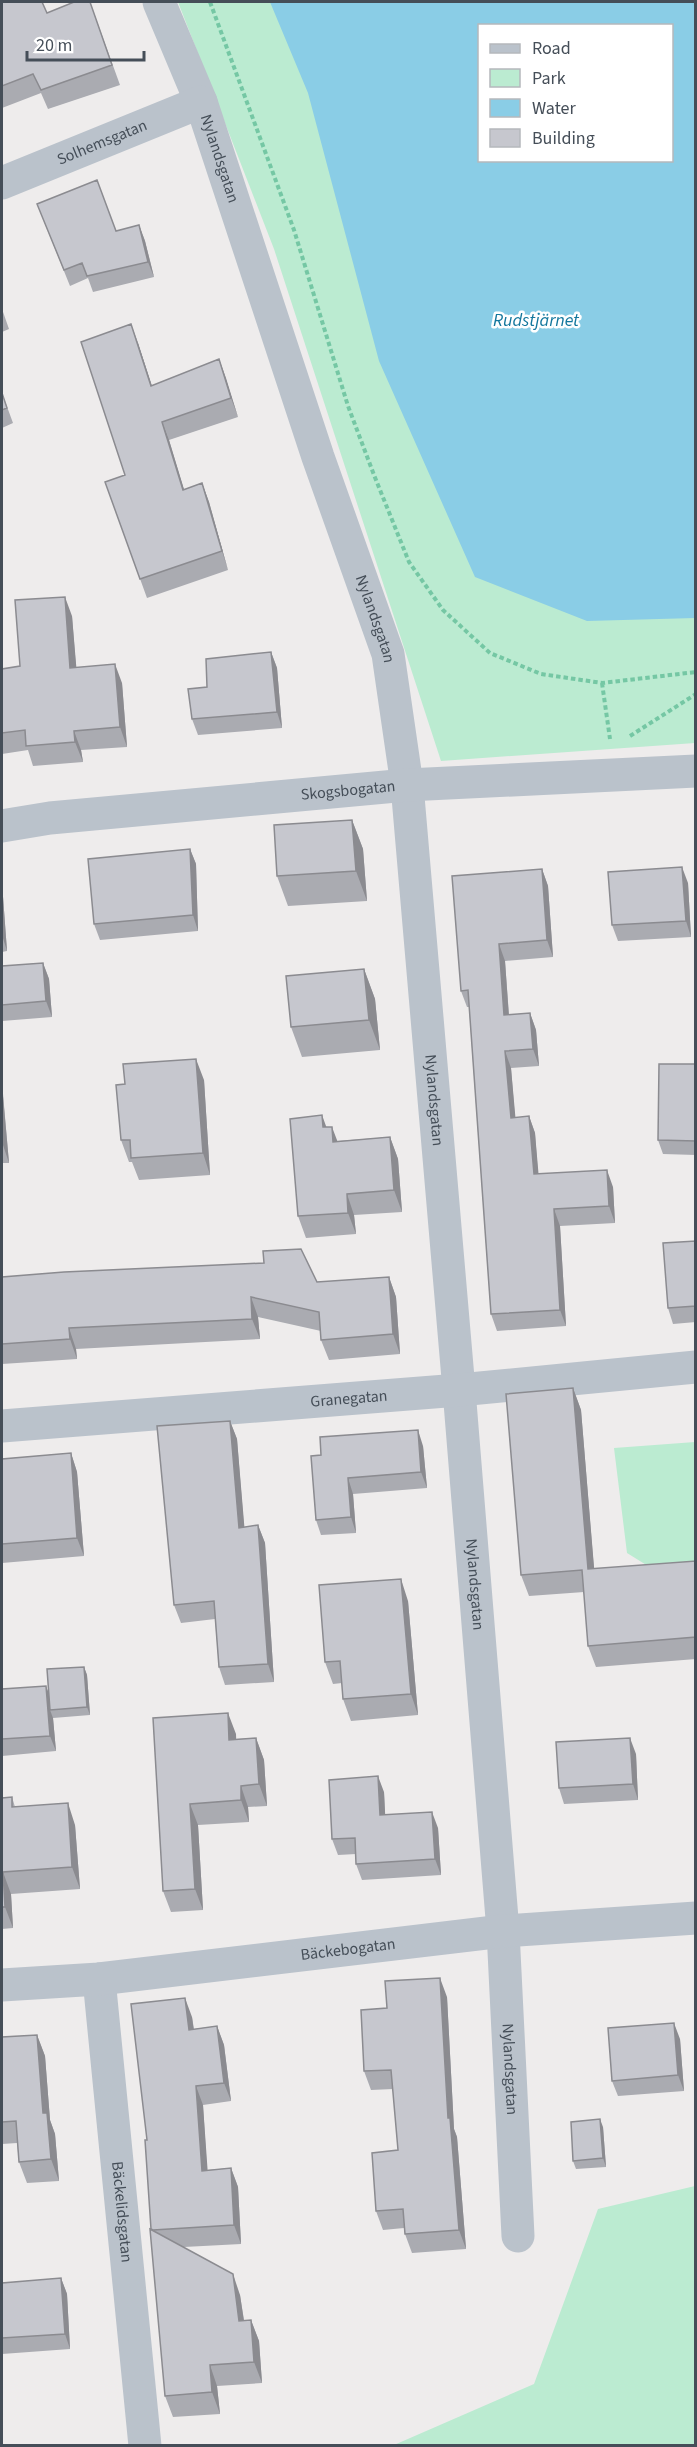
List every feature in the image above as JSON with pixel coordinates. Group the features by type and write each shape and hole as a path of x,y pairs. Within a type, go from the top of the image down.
{"street":[{"name":"Nylandsgatan","path":"159,2 201,102 314,446 388,654 407,785 459,1390 502,1932 518,2236"},
{"name":"Solhemsgatan","path":"2,183 201,102"},
{"name":"Skogsbogatan","path":"2,826 50,818 407,785 614,761 696,771"},
{"name":"Granegatan","path":"2,1426 459,1390 696,1367"},
{"name":"Bäckebogatan","path":"2,1985 99,1979 502,1932 696,1918"},
{"name":"Bäckelidsgatan","path":"99,1979 145,2445"}],"path":[{"path":"210,2 294,230 348,406 409,562 443,610 490,653 541,674 602,683 696,672"},
{"path":"602,683 614,761"},
{"path":"614,761 696,694"}],"green space":[{"name":"Rudstjärnet","path":"178,2 695,2 695,743 441,761 274,249"},
{"path":"695,1442 695,1567 656,1571 627,1553 614,1448"},
{"path":"695,2186 695,2445 394,2445 534,2384 598,2209"}],"water":[{"name":"Rudstjärnet","path":"270,2 695,2 695,618 587,621 475,577 379,361 308,93"}],"building":[{"path":"2,2 42,2 47,13 74,2 90,2 112,65 41,90 33,74 2,86"},
{"path":"97,180 116,231 139,225 148,262 87,276 82,263 64,270 37,204"},
{"path":"131,324 151,386 219,359 231,398 162,422 183,490 202,483 222,551 140,579 105,482 125,475 81,342"},
{"path":"2,393 7,408 2,410"},
{"path":"65,597 70,668 115,664 120,727 74,731 75,742 26,746 25,730 2,733 2,669 20,666 15,600"},
{"path":"271,652 277,712 192,719 188,689 207,687 206,659"},
{"path":"352,820 356,871 277,876 274,825"},
{"path":"190,849 193,915 94,924 88,859"},
{"path":"682,867 686,921 612,925 608,872"},
{"path":"542,869 547,940 499,944 504,1015 530,1013 533,1049 505,1051 511,1118 529,1116 534,1174 607,1170 609,1206 554,1209 560,1310 491,1314 468,990 461,991 452,876"},
{"path":"43,963 46,1001 2,1005 2,966"},
{"path":"364,969 369,1020 291,1027 286,976"},
{"path":"196,1059 203,1153 131,1158 130,1140 121,1140 116,1085 125,1084 123,1064"},
{"path":"659,1064 696,1064 696,1141 658,1140"},
{"path":"322,1115 323,1127 332,1127 333,1142 390,1137 394,1190 347,1194 348,1213 298,1216 290,1119"},
{"path":"696,1241 696,1306 668,1308 663,1243"},
{"path":"301,1249 317,1282 389,1277 393,1334 321,1340 319,1312 251,1297 252,1319 69,1328 70,1339 2,1344 2,1277 264,1263 263,1251"},
{"path":"573,1388 588,1569 696,1561 696,1637 588,1646 582,1570 521,1575 506,1394"},
{"path":"230,1421 239,1528 258,1525 268,1664 219,1667 214,1601 174,1605 157,1426"},
{"path":"418,1430 421,1472 348,1478 351,1517 316,1520 311,1456 321,1455 320,1437"},
{"path":"71,1453 77,1538 2,1544 2,1459"},
{"path":"401,1579 411,1694 343,1699 340,1661 325,1662 319,1585"},
{"path":"84,1667 87,1707 50,1710 47,1669"},
{"path":"46,1686 50,1736 2,1739 2,1689"},
{"path":"228,1713 229,1740 256,1738 259,1784 241,1786 241,1800 190,1804 195,1889 163,1891 153,1718"},
{"path":"630,1738 633,1784 559,1788 556,1742"},
{"path":"378,1776 380,1815 432,1812 435,1859 356,1864 355,1838 332,1839 329,1780"},
{"path":"12,1797 12,1807 68,1803 72,1867 3,1872 5,1907 2,1907 2,1798"},
{"path":"440,1978 448,2118 450,2118 459,2230 405,2234 403,2209 376,2211 372,2153 398,2150 391,2070 364,2071 361,2010 387,2008 385,1981"},
{"path":"185,1998 189,2030 217,2026 224,2083 196,2086 202,2171 231,2168 234,2225 153,2230 151,2229 145,2140 147,2140 131,2004"},
{"path":"674,2023 678,2075 612,2081 608,2028"},
{"path":"37,2035 43,2113 47,2113 51,2159 19,2162 16,2121 2,2122 2,2037"},
{"path":"600,2119 603,2158 573,2161 571,2122"},
{"path":"150,2229 233,2274 239,2321 251,2320 254,2362 210,2365 212,2392 165,2396"},
{"path":"61,2278 65,2334 2,2338 2,2283"}]}
